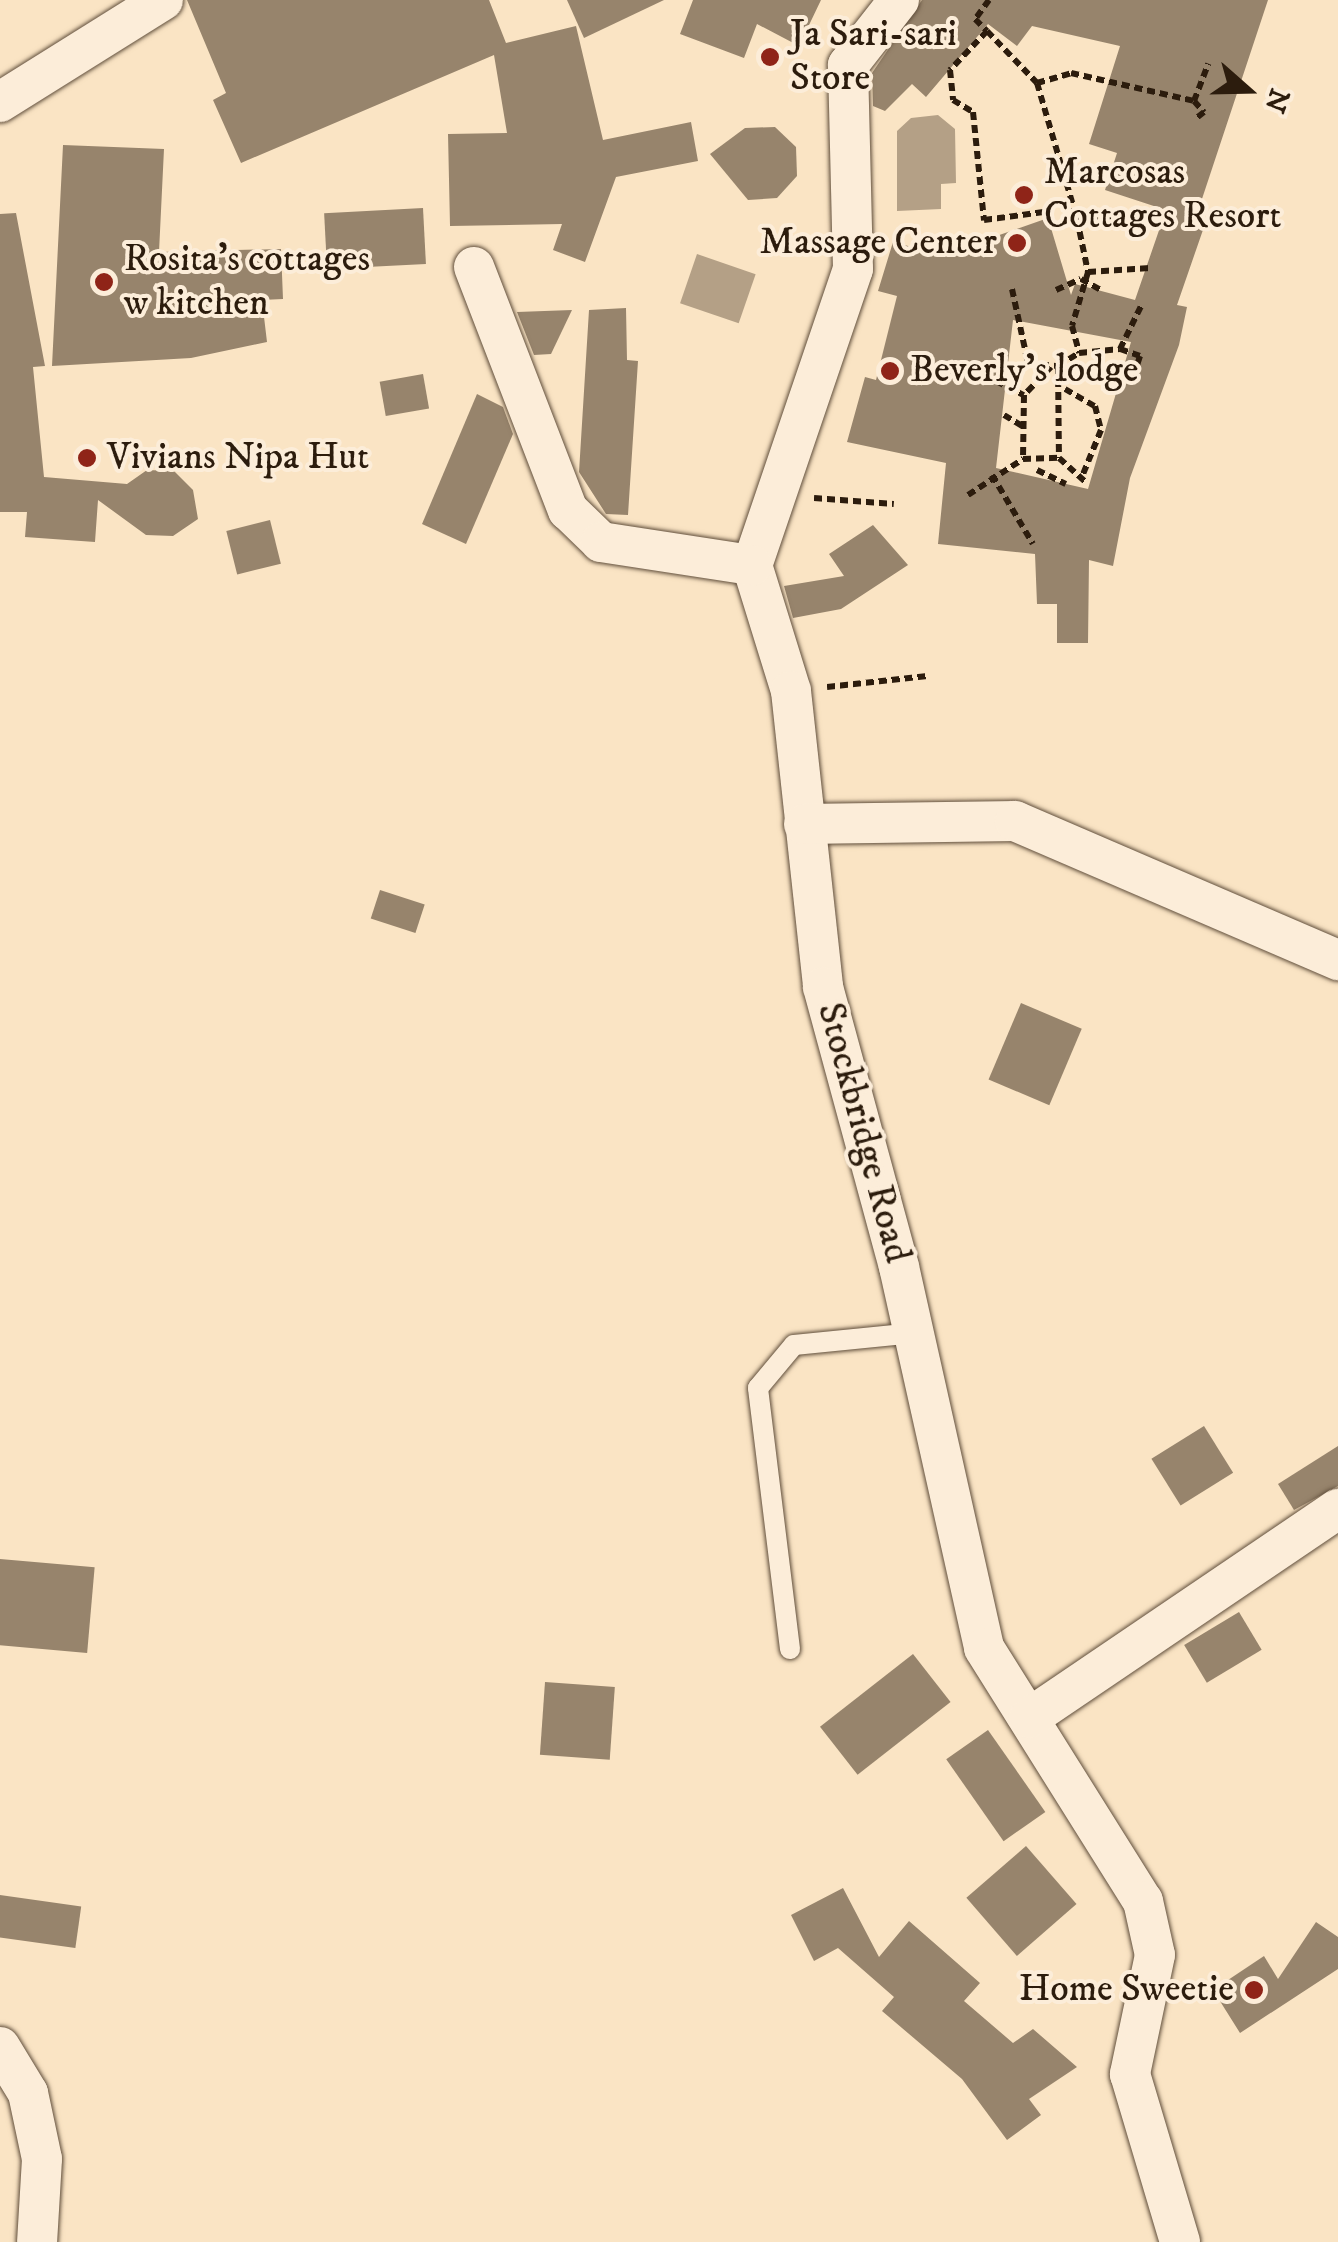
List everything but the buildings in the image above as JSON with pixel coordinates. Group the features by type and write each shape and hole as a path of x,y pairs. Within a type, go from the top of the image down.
{"street":[{"path":"0,102 164,0"},
{"path":"474,267 568,510 600,542 752,565 853,268 848,65 898,0"},
{"name":"Stockbridge Road","path":"752,565 791,691 823,987 914,1332 984,1648 1143,1901 1155,1955 1130,2074 1180,2242"},
{"path":"804,824 1014,821 1338,960"},
{"path":"1030,1718 1338,1508"},
{"path":"0,2047 28,2092 42,2159 38,2242"}],"lane":[{"path":"790,1649 758,1388 794,1345 914,1332"}],"path":[{"path":"989,0 975,19 1037,83 1077,219 1088,272"},
{"path":"987,31 950,70 953,100 974,112 984,220 1043,212"},
{"path":"1194,101 1208,64"},
{"path":"1037,83 1071,73 1194,101 1204,112 1195,119"},
{"path":"1077,219 1119,220"},
{"path":"1056,290 1088,272 1150,268"},
{"path":"1081,279 1103,291"},
{"path":"1079,353 1072,326 1081,279"},
{"path":"1012,290 1028,364 1055,366"},
{"path":"1120,349 1142,304"},
{"path":"1024,459 1024,395 1055,366 1079,353 1120,349 1140,356 1134,377"},
{"path":"1055,366 1065,390 1059,458"},
{"path":"996,381 1024,395"},
{"path":"968,495 992,474 1024,459 1040,457 1059,458 1084,481 1101,430 1095,406 1065,390"},
{"path":"1004,415 1022,426"},
{"path":"1040,457 1036,474 1066,484"},
{"path":"992,474 1033,544"},
{"path":"773,494 894,504"},
{"path":"791,691 927,676"}],"shaded area":[{"path":"938,115 955,129 956,183 941,184 941,209 897,211 897,131 911,118"},
{"path":"697,254 756,274 739,323 680,303"}],"place":[{"name":"Ja Sari-sari Store","path":"770,57"},
{"name":"Marcosas Cottages Resort","path":"1024,195"},
{"name":"Massage Center","path":"1017,243"},
{"name":"Rosita's cottages w kitchen","path":"104,282"},
{"name":"Beverly's lodge","path":"890,371"},
{"name":"Vivians Nipa Hut","path":"87,458"},
{"name":"Home Sweetie","path":"1254,1990"}]}
